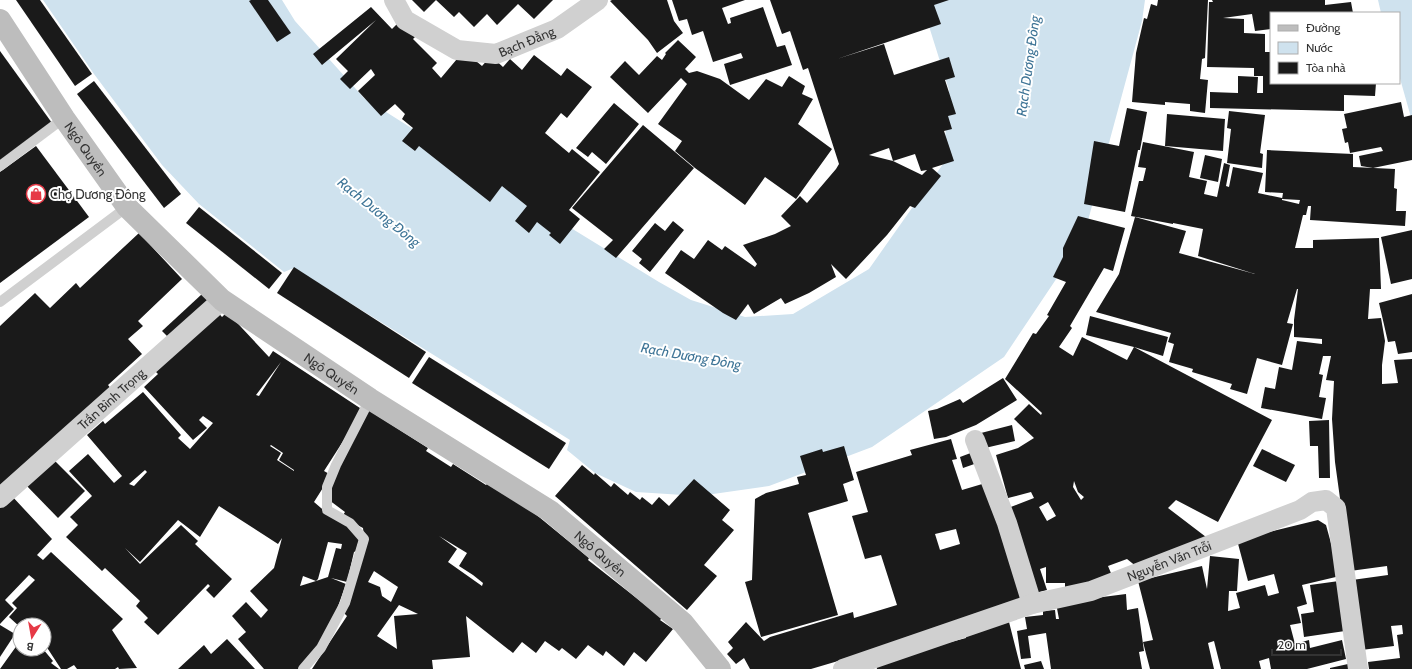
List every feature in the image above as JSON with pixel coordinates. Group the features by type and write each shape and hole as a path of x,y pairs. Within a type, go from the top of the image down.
{"street":[{"name":"Bạch Đằng","path":"394,0 405,20 457,50 496,54 557,29 598,0"},
{"name":"Ngô Quyền","path":"0,20 64,118 127,207 222,300 370,399 550,511 683,623 720,669"},
{"name":"Trần Bình Trọng","path":"0,498 222,300"},
{"path":"975,440 1007,523 1032,604"},
{"name":"Nguyễn Văn Trỗi","path":"843,669 1032,604 1091,591 1300,510 1312,502 1326,500 1336,508 1358,669"}],"lane":[{"path":"0,166 64,118"},
{"path":"0,302 127,207"},
{"path":"303,669 322,648 345,603 364,539 350,523 328,510 327,487 336,465 370,399"}],"water":[{"name":"Rạch Dương Đông","path":"43,0 282,0 295,21 364,98 522,198 659,282 691,300 745,317 793,314 869,269 943,164 949,90 922,4 918,0 1145,0 1142,21 1083,239 1004,357 872,447 769,486 699,496 636,492 595,473 567,450 570,440 294,268 284,272 199,204 162,165 94,74"},
{"path":"1378,0 1412,0 1412,121 1400,79 1400,12 1381,12"}],"building":[{"path":"16,0 40,0 92,74 75,86"},
{"path":"268,0 291,33 277,42 249,1"},
{"path":"412,0 436,0 424,12"},
{"path":"436,0 553,0 534,19 518,4 497,25 487,14 474,27 459,12 454,17"},
{"path":"667,0 674,21 683,33 657,53 648,40 610,1"},
{"path":"672,0 745,0 722,8 728,24 731,23 730,18 763,7 777,47 785,45 792,65 730,85 724,64 743,58 741,53 713,62 703,31 692,35 687,19 679,21"},
{"path":"770,0 949,0 934,5 941,24 837,59 884,44 894,75 949,57 955,77 945,80 956,114 948,116 952,129 944,131 954,161 932,168 941,176 915,208 910,206 887,235 846,279 831,264 836,277 809,293 785,304 781,298 754,314 748,304 736,320 723,313 665,273 681,250 694,259 708,240 722,250 725,246 755,267 757,264 743,245 775,234 791,226 781,216 800,196 807,203 839,164 808,68 803,70 790,31 782,34","holes":["889,148 893,161 869,155","915,154 921,171 927,170 922,175 893,161"]},
{"path":"1158,0 1208,0 1205,58 1202,59 1200,79 1208,80 1205,113 1190,111 1190,104 1165,102 1165,105 1132,102 1136,53 1144,18 1147,19 1151,4 1157,6"},
{"path":"1212,0 1325,0 1325,5 1351,2 1353,12 1270,12 1270,29 1255,31 1252,14 1223,18 1244,19 1244,33 1265,34 1265,52 1270,52 1270,84 1376,84 1375,96 1344,95 1344,111 1210,108 1210,92 1238,93 1238,76 1258,77 1257,93 1263,93 1263,76 1254,76 1254,68 1207,67 1209,2 1213,2"},
{"path":"371,7 392,29 400,21 415,37 413,39 437,63 432,68 441,78 462,53 470,56 482,66 491,56 503,67 510,59 522,70 534,55 561,76 567,68 592,87 567,118 561,113 545,133 569,153 572,149 600,172 569,210 580,219 560,244 549,235 551,233 537,222 529,233 515,221 527,206 502,186 490,202 419,146 415,151 402,141 413,128 402,119 405,114 395,104 381,116 358,91 375,75 371,69 350,89 340,79 348,71 336,59 376,20 322,65 313,54"},
{"path":"678,40 696,57 685,69 689,73 697,71 720,79 749,100 766,79 782,87 789,76 805,86 802,94 813,99 798,124 832,149 796,199 765,177 745,205 695,168 675,151 682,141 658,124 687,84 681,78 648,113 610,77 625,61 639,75 657,56 662,60 666,54 665,53"},
{"path":"0,51 52,123 0,161"},
{"path":"94,81 181,194 164,208 77,94"},
{"path":"1401,102 1404,117 1412,115 1412,160 1373,168 1361,166 1359,156 1383,151 1381,147 1350,153 1348,142 1345,143 1342,129 1347,128 1344,114"},
{"path":"614,103 639,124 606,164 592,152 588,157 576,148"},
{"path":"1127,108 1147,112 1140,150 1138,150 1125,212 1084,204 1094,141 1119,146"},
{"path":"1229,111 1265,115 1260,153 1263,154 1262,168 1227,163 1231,129 1227,128"},
{"path":"1167,114 1225,119 1223,151 1165,146"},
{"path":"643,125 694,168 616,258 604,249 613,240 572,208"},
{"path":"1143,142 1194,152 1189,177 1207,181 1204,194 1217,197 1224,163 1230,165 1226,186 1229,187 1233,167 1263,173 1258,193 1282,199 1283,193 1265,192 1267,150 1353,154 1353,167 1395,169 1394,188 1397,189 1396,211 1406,211 1405,226 1310,220 1311,206 1308,206 1306,215 1303,215 1295,248 1313,248 1313,240 1379,238 1381,289 1370,289 1368,319 1381,318 1385,341 1382,365 1382,384 1398,383 1394,360 1412,359 1412,669 1369,669 1368,662 1400,658 1397,635 1403,634 1402,625 1391,626 1394,646 1361,650 1352,580 1388,575 1387,566 1350,571 1335,462 1332,419 1334,381 1326,380 1331,356 1323,356 1319,374 1323,375 1319,397 1326,398 1322,419 1261,408 1265,387 1275,389 1279,367 1292,370 1297,341 1322,344 1322,339 1294,337 1294,320 1298,289 1287,323 1293,324 1282,365 1257,358 1247,394 1230,389 1232,384 1192,372 1193,369 1169,362 1174,344 1168,342 1171,333 1096,312 1119,274 1135,217 1186,231 1179,253 1255,274 1198,256 1203,229 1131,216 1139,181 1143,181 1146,168 1138,167","holes":["1282,199 1300,200 1299,204"]},
{"name":"Chợ Dương Đông","path":"36,146 89,217 0,283 0,172"},
{"path":"1205,155 1222,159 1218,182 1200,178"},
{"path":"199,207 282,273 269,289 186,223"},
{"path":"1078,216 1125,228 1113,271 1104,268 1070,326 1072,328 1059,347 1073,356 1082,337 1127,360 1134,347 1272,420 1218,522 1176,500 1168,508 1206,537 1137,567 1127,559 1108,566 1113,578 1065,590 1065,583 1046,583 1046,567 1040,569 1047,590 1031,594 1008,508 1034,498 1031,492 1008,498 996,455 1018,448 1034,438 1014,419 1029,404 1041,415 1042,413 1005,379 1033,333 1036,334 1049,316 1047,315 1066,282 1053,277 1063,257 1063,248","holes":["1074,481 1078,492 1084,497 1081,500 1073,487","1048,502 1056,516 1047,521 1039,507"]},
{"path":"673,221 684,230 650,272 639,263 642,259 632,251 655,223 665,231"},
{"path":"1412,230 1412,279 1391,284 1381,237"},
{"path":"139,233 182,279 138,321 143,326 128,339 142,354 108,385 112,390 0,493 0,326 35,293 50,308 76,283 80,288"},
{"path":"294,267 426,352 409,378 277,293"},
{"path":"202,294 212,305 172,341 162,331"},
{"path":"1412,294 1412,352 1398,354 1395,341 1388,342 1379,303"},
{"path":"214,308 222,317 227,312 269,357 273,351 363,410 324,471 331,475 314,502 328,514 347,524 360,536 356,551 354,552 347,582 331,578 346,584 332,623 304,669 264,669 238,639 246,632 232,616 246,602 261,618 268,610 250,591 274,568 282,538 278,544 219,506 200,537 178,520 140,562 125,548 140,564 181,525 198,541 195,544 232,579 214,598 206,590 210,586 208,584 158,635 144,622 148,618 136,606 140,601 105,568 102,571 66,537 78,525 70,517 92,496 69,471 88,454 114,483 122,476 87,435 103,421 105,424 143,392 181,435 178,438 190,449 213,423 203,416 199,420 207,428 193,440 144,387 158,374 150,366","holes":["281,362 259,396 256,395","271,445 283,453 279,460 294,471 277,460 281,453 270,446","145,470 147,472 134,486 129,484","328,542 342,544 341,549 336,548 328,577 316,581 318,579","303,576 316,581 300,586"]},
{"path":"1090,316 1168,337 1163,356 1086,335"},
{"path":"429,357 566,443 549,469 412,383"},
{"path":"1003,378 1017,400 976,425 946,437 934,439 928,411 937,409 960,399 963,403"},
{"path":"367,409 428,448 426,451 451,467 453,464 486,485 488,483 522,503 589,558 588,560 662,618 660,620 673,629 646,662 634,652 624,666 606,651 603,656 588,645 576,659 562,648 559,651 545,641 536,653 522,642 513,653 466,616 470,657 432,660 433,669 312,669 347,616 344,613 365,546 363,528 342,517 345,512 329,500 331,484","holes":["439,536 467,553 459,566 483,583 482,586 448,562 457,549","374,571 398,587 391,602 382,596 380,587 368,582","399,605 418,614 394,616 397,649 377,636"]},
{"path":"1329,420 1330,478 1319,478 1318,446 1310,446 1309,421"},
{"path":"1012,425 1015,441 985,448 981,433"},
{"path":"951,439 957,459 952,460 962,490 989,482 1027,599 980,619 811,669 750,669 744,658 736,664 727,654 733,648 728,642 746,622 764,641 770,637 853,612 854,618 897,605 881,555 865,559 852,516 868,512 856,472 912,455 910,450","holes":["956,529 960,544 940,550 935,534"]},
{"path":"844,446 854,480 843,484 848,501 808,513 838,615 761,637 745,582 752,580 755,499 766,493 799,484 797,477 806,475 800,456 822,449 823,452"},
{"path":"1262,449 1295,465 1286,482 1253,466"},
{"path":"976,451 980,462 963,468 960,457"},
{"path":"51,457 85,491 58,518 24,483"},
{"path":"582,465 594,475 595,473 611,487 614,483 628,495 630,492 640,500 642,497 652,505 659,497 669,506 694,479 730,510 722,520 734,530 704,565 717,576 687,610 555,496"},
{"path":"10,494 52,539 37,555 43,560 51,552 123,619 112,630 137,668 119,669 118,667 115,669 77,669 74,665 67,669 61,669 52,655 52,617 12,617 12,620 9,617 17,608 12,603 35,580 29,575 5,600 14,609 0,624 0,502"},
{"path":"1318,520 1326,525 1340,576 1302,585 1307,604 1297,607 1301,623 1290,625 1295,644 1309,640 1310,648 1342,640 1346,659 1307,669 1271,669 1269,658 1259,661 1261,669 1221,669 1214,641 1208,643 1214,669 1150,669 1143,642 1153,640 1138,581 1202,566 1207,589 1210,556 1239,559 1237,591 1229,591 1228,611 1240,608 1236,593 1265,585 1268,596 1279,593 1274,574 1248,581 1237,540"},
{"path":"1339,581 1345,631 1304,637 1301,614 1314,612 1310,585"},
{"path":"1126,594 1127,610 1138,608 1144,651 1139,652 1142,669 1051,669 1046,633 1028,636 1031,658 1021,659 1017,631 1027,629 1025,617 1043,615 1043,611 1055,610 1056,619 1059,619 1056,603"},
{"path":"1009,622 1021,669 877,669 875,662 966,638 965,633"},
{"path":"0,625 12,632 12,639 0,657"},
{"path":"227,639 255,669 178,669 204,645 211,654"},
{"path":"12,652 12,657 50,657 53,661 51,663 59,669 0,669"},
{"path":"1041,661 1044,669 1025,669 1024,665"},
{"path":"1348,664 1349,669 1330,669 1330,668"}],"place":[{"name":"Chợ Dương Đông","path":"36,194"}]}
